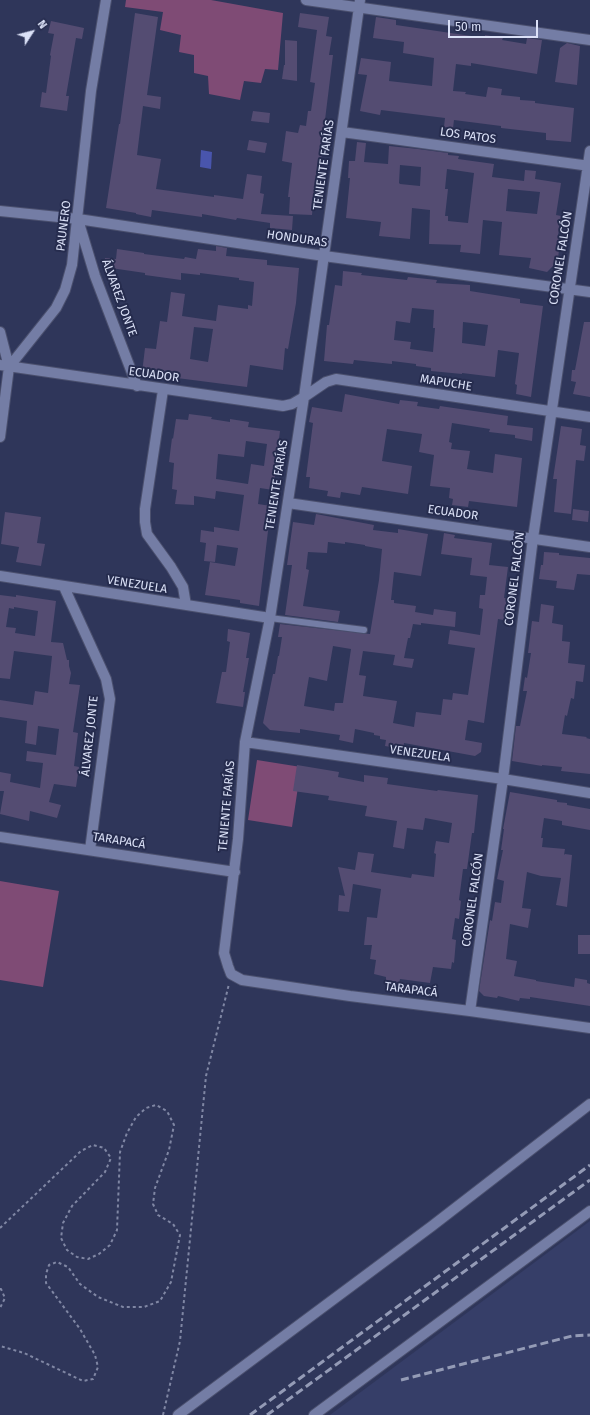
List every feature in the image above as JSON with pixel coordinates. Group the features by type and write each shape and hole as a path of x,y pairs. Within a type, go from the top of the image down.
{"street":[{"name":"PAUNERO","path":"4,366 56,308 65,290 72,265 78,219 90,91 106,0"},
{"path":"306,0 360,4 590,40"},
{"name":"TENIENTE FARÍAS","path":"231,974 224,953 235,872 246,742 270,618 288,503 360,4"},
{"name":"LOS PATOS","path":"342,132 589,166"},
{"name":"CORONEL FALCÓN","path":"470,1011 503,778 533,538 590,151"},
{"name":"HONDURAS","path":"0,211 78,219 324,256 590,292"},
{"name":"ÁLVAREZ JONTE","path":"78,219 95,276 137,386"},
{"path":"0,332 4,366 0,437"},
{"name":"ECUADOR","path":"4,366 283,406 292,404 304,398"},
{"name":"MAPUCHE","path":"304,398 326,382 336,379 590,417"},
{"path":"163,390 144,509 145,522 147,534 171,567 183,587 186,605"},
{"name":"ECUADOR","path":"288,503 590,547"},
{"name":"VENEZUELA","path":"0,576 270,618"},
{"name":"ÁLVAREZ JONTE","path":"64,586 106,679 110,698 90,850"},
{"name":"VENEZUELA","path":"246,742 503,778 590,793"},
{"name":"TARAPACÁ","path":"0,837 235,872"},
{"name":"TARAPACÁ","path":"231,974 242,980 590,1028"},
{"path":"178,1415 432,1226 590,1104"},
{"path":"314,1415 590,1211"}],"lane":[{"path":"270,618 364,630"}],"path":[{"path":"162,1415 180,1341 206,1076 231,974"},
{"path":"0,1228 81,1151 93,1146 104,1148 111,1158 105,1172 72,1206 63,1223 61,1238 67,1250 77,1257 88,1258 99,1254 110,1245 117,1230 120,1152 127,1133 136,1117 146,1108 156,1105 167,1111 174,1125 169,1150 156,1188 153,1204 158,1215 173,1224 180,1235 171,1282 160,1301 144,1307 123,1307 98,1297 80,1284 68,1267 57,1262 49,1265 46,1274 46,1283 80,1328 95,1355 98,1367 93,1379 83,1381 24,1353 0,1346"},
{"path":"0,1289 5,1298 0,1308"}],"shaded area":[{"path":"126,0 211,0 283,13 278,70 265,69 261,83 244,81 240,100 209,94 208,76 194,73 194,55 179,52 181,35 160,30 163,12 125,7"},
{"path":"257,760 301,767 292,827 248,820"},
{"path":"0,881 59,891 43,987 0,980"},
{"path":"590,1221 590,1415 330,1415"}],"water":[{"path":"201,150 212,152 211,169 200,167"}],"building":[{"path":"135,13 158,17 147,95 161,97 160,109 143,106 137,155 161,159 156,189 214,197 214,195 243,199 247,174 262,176 260,193 264,194 261,214 293,216 292,230 270,228 270,223 237,218 236,220 202,214 202,217 152,210 151,217 106,208 120,124"},
{"path":"300,13 329,17 326,36 332,37 329,55 333,55 324,128 326,129 316,192 314,192 312,215 289,214 290,197 288,197 292,163 282,161 286,131 298,133 300,125 306,126 308,111 311,111 315,83 310,82 317,30 298,27"},
{"path":"376,17 396,20 396,25 485,38 485,35 503,38 502,40 526,44 527,38 542,40 537,74 471,63 471,66 456,64 453,91 466,92 465,94 486,97 488,87 502,89 501,95 520,97 520,100 535,101 535,103 574,108 571,142 546,140 546,133 501,128 501,126 454,120 453,128 444,127 445,118 381,110 380,115 360,111 367,75 358,74 361,58 391,62 389,81 432,86 434,58 403,53 404,42 373,38"},
{"path":"51,21 84,28 82,39 76,38 66,96 69,96 67,111 40,107 42,92 46,93 54,34 48,33"},
{"path":"285,40 297,41 297,81 282,79 285,65"},
{"path":"567,43 580,46 577,85 555,82 560,48"},
{"path":"253,111 270,113 269,123 251,121"},
{"path":"249,140 267,143 265,153 247,150"},
{"path":"357,142 366,143 364,162 388,164 389,146 418,149 448,153 448,155 459,156 458,159 494,164 492,177 524,181 525,170 536,171 535,179 561,183 556,215 561,216 558,236 560,236 558,261 547,272 529,268 531,258 499,255 502,222 483,220 480,254 460,252 461,245 429,244 430,210 412,208 410,239 379,236 381,222 346,218 350,178 348,178 349,161 355,161","holes":["400,165 421,167 420,186 399,183","447,169 474,173 468,223 448,221 448,216 445,216 448,189 445,189","508,189 540,192 537,214 506,211"]},
{"path":"216,246 227,248 226,256 267,260 267,265 299,268 296,303 288,349 285,348 283,370 250,365 247,387 177,378 178,376 158,373 158,375 142,373 145,348 156,349 160,321 167,322 171,292 185,294 182,316 216,321 218,305 248,309 248,305 252,306 254,282 239,280 239,278 200,273 200,275 181,273 181,280 145,275 145,273 104,267 105,258 116,259 117,249 184,259 185,257 196,259 198,249 216,251","holes":["194,327 213,329 208,362 190,359"]},
{"path":"343,271 362,273 361,275 407,280 408,277 437,280 436,283 470,285 470,291 520,299 520,303 543,306 531,397 516,394 517,385 515,384 519,353 498,350 495,377 431,371 431,368 416,366 416,364 392,361 392,364 354,360 353,364 324,361 327,325 329,325 335,285 342,286","holes":["412,308 434,310 433,328 435,328 433,352 410,349 411,342 394,340 396,321 410,323","463,322 488,325 485,346 462,343"]},
{"path":"584,322 590,322 590,397 573,394 576,382 571,381 572,370 575,370"},
{"path":"345,394 399,404 400,400 418,402 417,406 439,409 440,406 508,416 507,425 533,428 532,441 515,438 515,435 489,432 490,429 452,423 449,442 452,443 451,449 470,451 467,469 493,473 495,454 522,458 517,507 469,501 468,507 452,505 453,499 449,498 450,488 430,486 434,455 419,452 422,434 387,429 382,461 412,466 408,494 362,487 360,495 341,492 340,498 327,496 328,491 309,488 310,477 306,477 313,423 309,422 312,407 342,412"},
{"path":"189,414 212,417 211,419 230,422 230,419 249,422 248,427 280,431 273,490 260,488 258,504 271,506 259,606 240,603 240,600 205,595 210,562 235,566 238,548 217,545 215,562 204,561 206,543 200,542 201,530 214,532 214,527 239,531 244,495 216,491 215,499 194,496 194,505 175,504 177,490 172,489 174,463 169,462 172,438 173,439 176,419 188,420","holes":["246,441 267,444 264,466 251,464 248,484 216,479 218,454 244,457"]},
{"path":"561,426 582,429 580,445 586,446 584,461 576,460 571,514 554,512 557,479 553,479"},
{"path":"573,509 589,511 588,522 572,520"},
{"path":"5,512 41,517 37,543 45,544 41,566 16,562 19,547 1,544"},
{"path":"316,514 374,525 373,530 398,533 398,529 428,534 421,576 394,572 391,600 394,600 394,603 416,606 415,612 433,615 434,609 456,612 455,627 421,623 421,625 413,624 410,638 408,638 404,658 414,659 412,668 393,665 395,655 363,651 359,675 366,676 363,696 397,701 393,723 414,727 416,712 441,715 443,699 452,700 453,693 468,695 475,648 448,644 450,630 480,635 483,609 479,608 480,595 485,595 487,577 470,575 472,558 441,554 444,533 455,535 454,538 492,543 489,565 508,567 504,598 507,598 504,620 498,619 484,723 468,720 465,740 482,743 481,752 475,756 404,743 403,749 385,746 386,740 380,739 380,736 374,735 374,733 355,729 353,743 339,740 340,735 300,729 300,733 270,730 263,723 273,674 275,674 279,656 282,637 278,637 280,624 370,634 379,580 382,549 365,545 345,542 345,544 328,542 327,553 308,552 306,569 309,570 303,606 340,611 338,622 285,615 292,565 287,565 293,522 314,525","holes":["333,646 351,649 343,703 335,703 334,711 304,706 309,677 327,681"]},
{"path":"544,552 590,558 590,575 577,574 574,590 556,588 557,581 539,579 541,565 543,565"},
{"path":"0,595 16,597 16,595 56,601 51,642 63,643 67,660 69,660 71,673 69,684 80,685 73,732 78,733 74,766 79,767 76,787 54,784 49,802 61,805 57,818 30,811 29,821 0,814 4,791 0,791 0,772 11,774 10,782 40,788 43,763 26,761 27,751 56,755 59,729 38,726 36,745 25,743 27,721 0,717 0,700 33,705 35,691 48,693 52,656 14,651 10,679 0,678","holes":["14,607 38,611 35,636 15,633 16,628 6,627 9,608 14,609"]},
{"path":"541,604 554,606 552,623 563,625 562,641 570,642 568,663 585,665 583,682 576,681 574,699 571,698 567,716 565,715 562,734 587,737 586,738 590,739 590,774 561,771 562,767 542,766 512,761 516,726 520,726 527,691 523,691 525,677 527,678 531,653 528,653 532,621 539,622"},
{"path":"228,629 250,633 246,658 249,658 243,692 245,692 243,707 216,703 222,672 226,672 230,642 227,641"},
{"path":"297,765 339,772 338,777 364,782 364,775 388,778 387,784 478,795 474,833 472,833 467,869 463,869 459,900 461,901 459,919 455,918 452,939 456,940 454,963 452,962 451,969 433,967 430,983 400,979 399,984 386,982 386,977 374,974 376,960 370,959 372,945 364,945 367,917 377,918 381,889 353,884 349,912 338,911 339,895 345,896 338,867 355,870 358,852 374,854 371,872 411,878 412,874 434,877 436,854 434,853 436,841 449,843 452,823 425,818 423,830 407,828 404,849 393,847 397,821 365,816 367,806 328,800 329,796 293,791"},
{"path":"510,792 557,800 557,802 567,803 567,805 590,809 590,830 562,825 562,821 544,818 541,838 543,838 542,847 565,849 564,855 572,855 567,907 556,905 561,878 541,876 527,872 522,908 531,909 528,928 510,924 506,959 517,961 514,976 574,987 575,978 587,980 587,983 590,984 590,1006 530,997 530,999 520,998 519,1001 498,996 497,998 484,996 479,991 490,920 492,921 495,902 501,903 504,881 497,879 503,850 501,850 503,829"},
{"path":"578,935 590,935 590,954 578,954"}],"railway":[{"path":"250,1415 590,1165"},
{"path":"267,1415 590,1180"},
{"path":"401,1380 572,1336 590,1335"}]}
